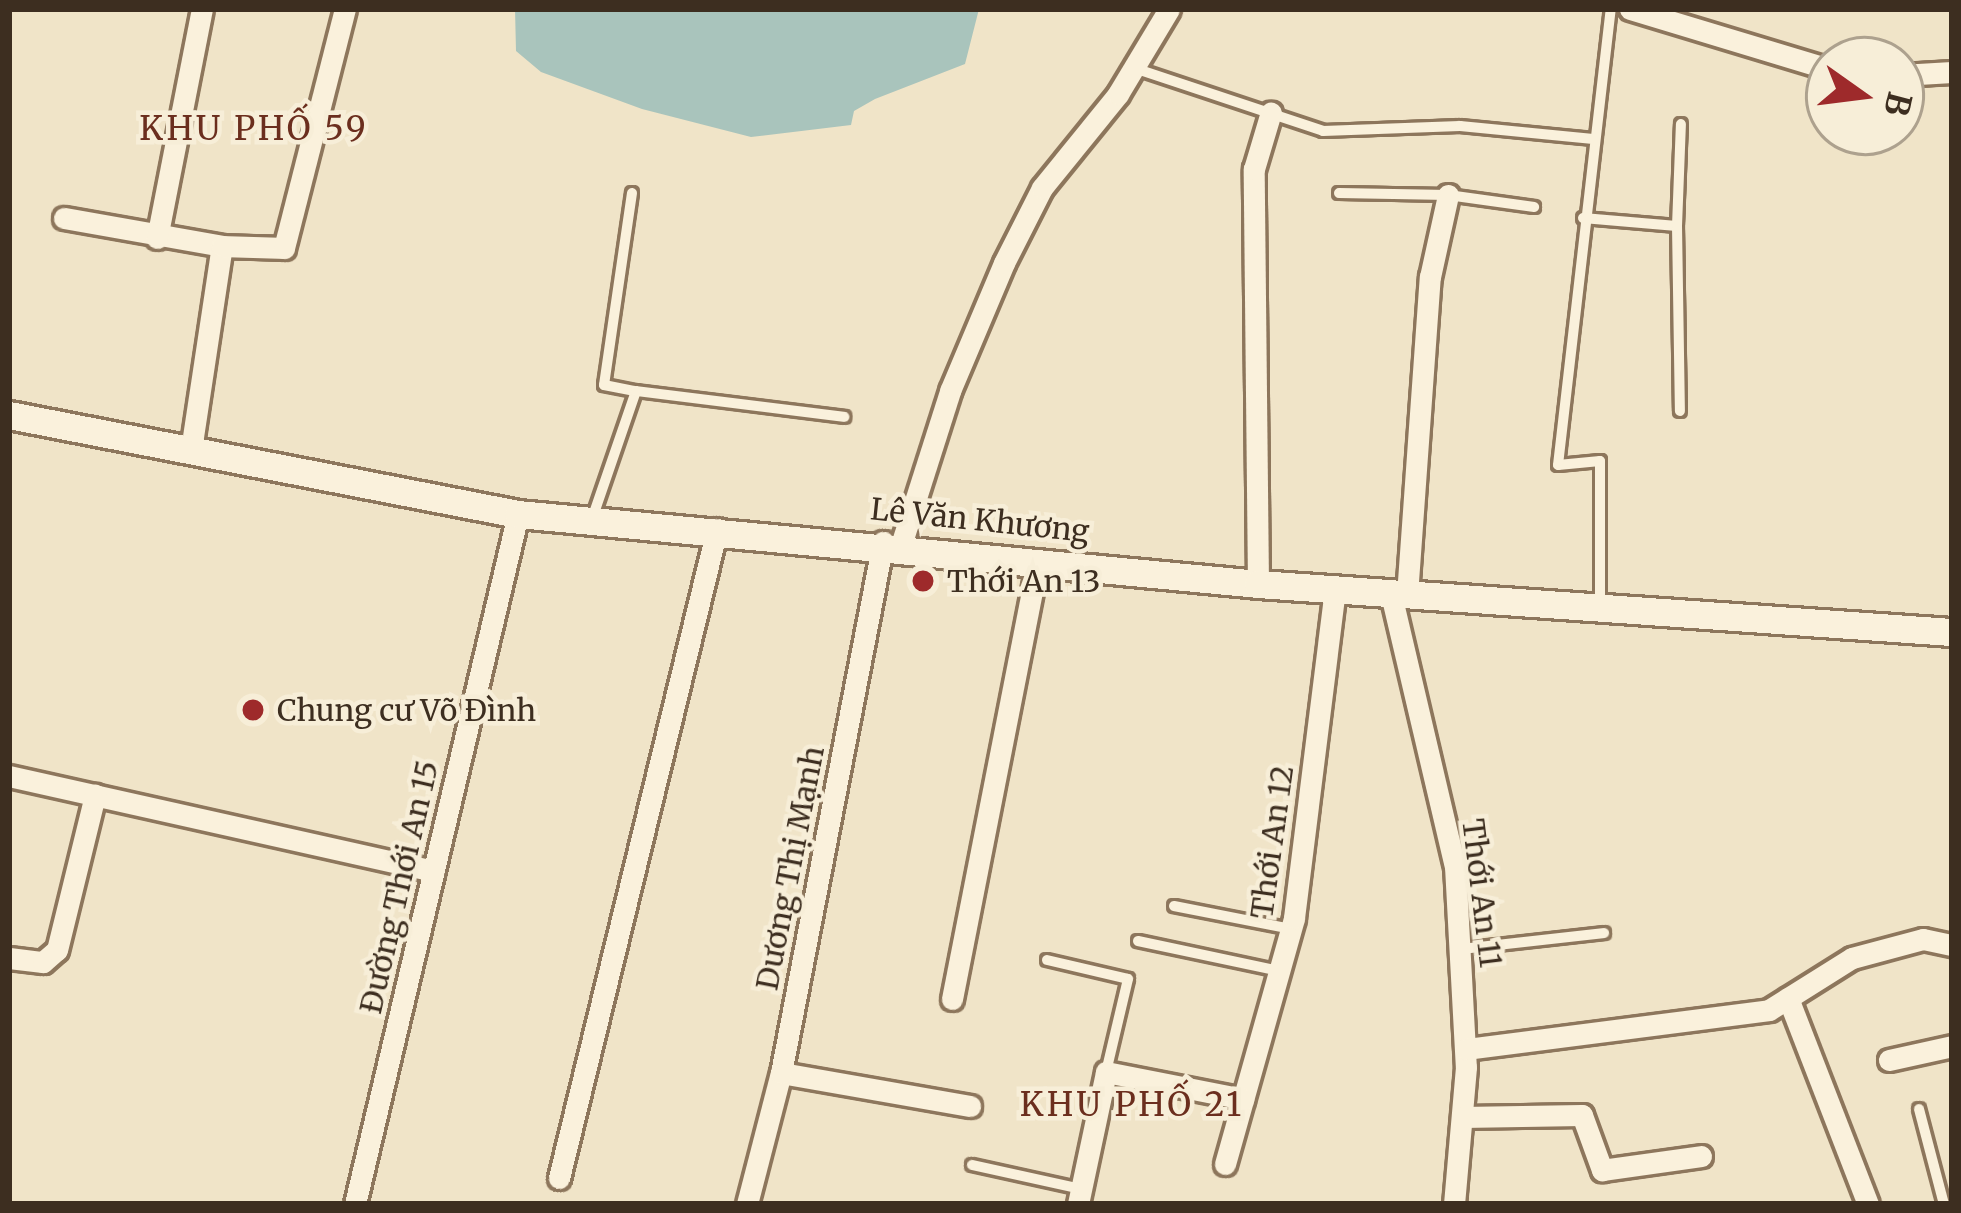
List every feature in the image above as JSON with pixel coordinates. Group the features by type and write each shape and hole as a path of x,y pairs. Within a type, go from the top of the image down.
{"main road":[{"name":"Lê Văn Khương","path":"9,415 518,514 892,543 1258,584 1952,632"}],"street":[{"path":"157,238 202,9"},
{"path":"64,218 157,238 284,248 344,9"},
{"name":"Dương Thị Mạnh","path":"747,1204 781,1073 892,543 1004,263 1042,188 1134,68 1168,9"},
{"path":"1630,9 1805,62"},
{"path":"1258,584 1254,169 1271,112"},
{"name":"Thới An 11","path":"1448,195 1430,277 1399,595 1455,866 1466,1049 1454,1204"},
{"path":"191,450 221,246"},
{"name":"Đường Thới An 15","path":"355,1204 518,514"},
{"path":"559,1178 717,529"},
{"path":"952,999 1038,560"},
{"name":"Thới An 12","path":"1225,1164 1291,929 1335,589"},
{"path":"9,776 433,871"},
{"path":"9,958 43,962 57,950 95,795"},
{"path":"1466,1049 1769,1010 1852,958 1923,939 1952,945"},
{"path":"1788,998 1868,1204"},
{"path":"1889,1060 1952,1046"},
{"path":"1080,1196 1106,1072 1243,1100"},
{"path":"781,1073 970,1106"},
{"path":"1462,1117 1582,1115 1602,1170 1701,1156"}],"lane":[{"path":"1600,608 1600,461 1558,465 1582,218 1610,9"},
{"path":"1134,68 1323,131 1460,126 1593,139"},
{"path":"1679,411 1681,124"},
{"path":"632,193 604,385 844,417"},
{"path":"1339,194 1448,195 1534,207"},
{"path":"1582,218 1677,226"},
{"path":"592,519 636,392"},
{"path":"1174,906 1291,929"},
{"path":"1462,949 1604,933"},
{"path":"1138,941 1280,971"},
{"path":"1047,960 1128,979 1106,1072"},
{"path":"1919,1109 1943,1204"},
{"path":"971,1165 1080,1196"}],"water":[{"path":"515,9 979,9 965,64 875,99 854,111 851,125 751,137 642,109 541,72 516,51"}],"place":[{"name":"Thới An 13","path":"923,581"},
{"name":"Chung cư Võ Đình","path":"253,710"}],"district":[{"name":"KHU PHỐ 59","path":"254,129"},
{"name":"KHU PHỐ 21","path":"1132,1105"}]}
